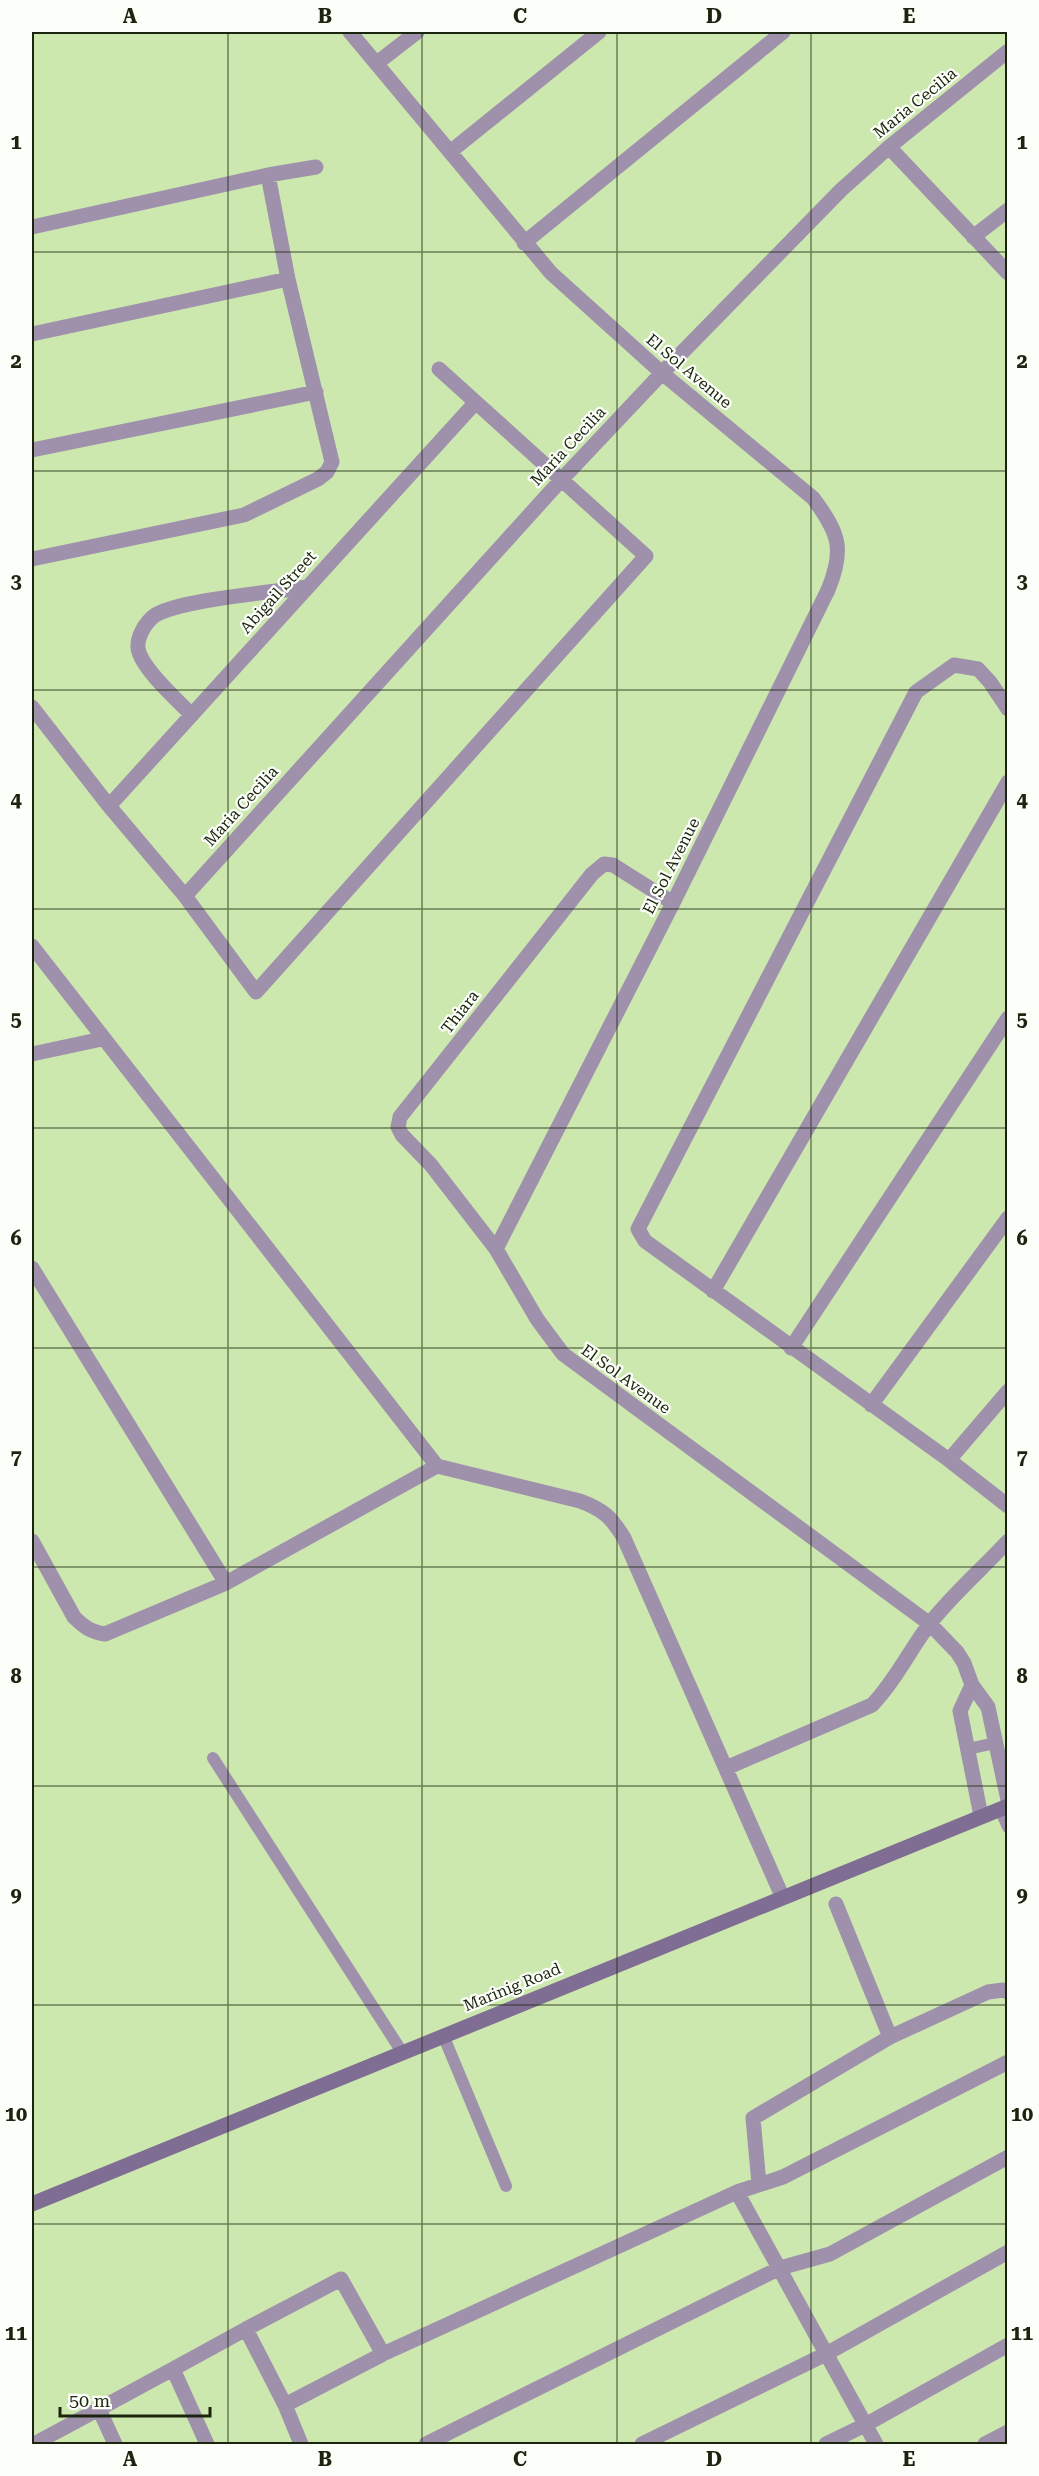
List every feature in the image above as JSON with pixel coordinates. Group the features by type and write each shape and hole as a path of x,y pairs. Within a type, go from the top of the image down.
{"street":[{"name":"El Sol Avenue","path":"350,32 524,243 578,299 813,498 826,515 839,549 838,567 828,590 673,903 496,1249 537,1319 563,1354 930,1624 957,1652 964,1663 972,1685 988,1707 1005,1805"},
{"path":"377,63 417,32"},
{"path":"450,152 599,32"},
{"path":"524,243 783,32"},
{"name":"Maria Cecilia","path":"185,896 562,479 662,372 841,190 889,147 1008,51"},
{"path":"889,147 1008,273"},
{"path":"32,227 268,175 316,167"},
{"path":"32,559 244,515 318,479 327,472 332,462 288,279 268,175"},
{"path":"973,237 1008,210"},
{"path":"32,334 288,279"},
{"path":"32,707 109,806 185,896 256,992 646,556 439,369"},
{"path":"32,450 316,392"},
{"name":"Abigail Street","path":"109,806 475,403"},
{"path":"192,715 144,663 138,648 141,631 154,616 177,606 307,587"},
{"path":"1008,709 978,669 954,665 916,692 638,1229 645,1241 949,1460 1008,1506"},
{"path":"713,1291 1008,782"},
{"name":"Thiara","path":"496,1249 431,1165 402,1135 398,1126 400,1117 592,874 604,864 613,866 673,903"},
{"path":"32,946 102,1039 437,1466 580,1502 599,1509 612,1519 624,1538 782,1896"},
{"path":"791,1348 1008,1018"},
{"path":"32,1054 102,1039"},
{"path":"871,1405 1008,1218"},
{"path":"32,1268 226,1583"},
{"path":"949,1460 1008,1391"},
{"path":"32,1541 74,1617 82,1626 93,1632 105,1634 226,1583 437,1466"},
{"path":"726,1768 872,1705 887,1690 930,1624 959,1589 1008,1541"},
{"path":"972,1685 960,1711 981,1816"},
{"name":"Marinig Road","path":"32,2204 1005,1805"},
{"path":"836,1904 890,2037"},
{"path":"759,2184 753,2118 890,2037 988,1992 1003,1990 1008,1992"},
{"path":"285,2405 383,2354 737,2192 783,2177 1008,2062"},
{"path":"426,2445 780,2268 830,2254 1008,2157"},
{"path":"737,2192 876,2445"},
{"path":"642,2445 826,2354 1008,2252"},
{"path":"34,2445 341,2279 383,2354"},
{"path":"246,2329 285,2405 301,2445"},
{"path":"826,2445 1008,2345"},
{"path":"173,2369 207,2445"},
{"path":"99,2409 115,2445"},
{"path":"984,2445 1008,2432"}],"lane":[{"path":"968,1749 995,1743"},
{"path":"213,1758 402,2052"},
{"path":"1005,1805 1008,1827"},
{"path":"443,2035 506,2186"}]}
